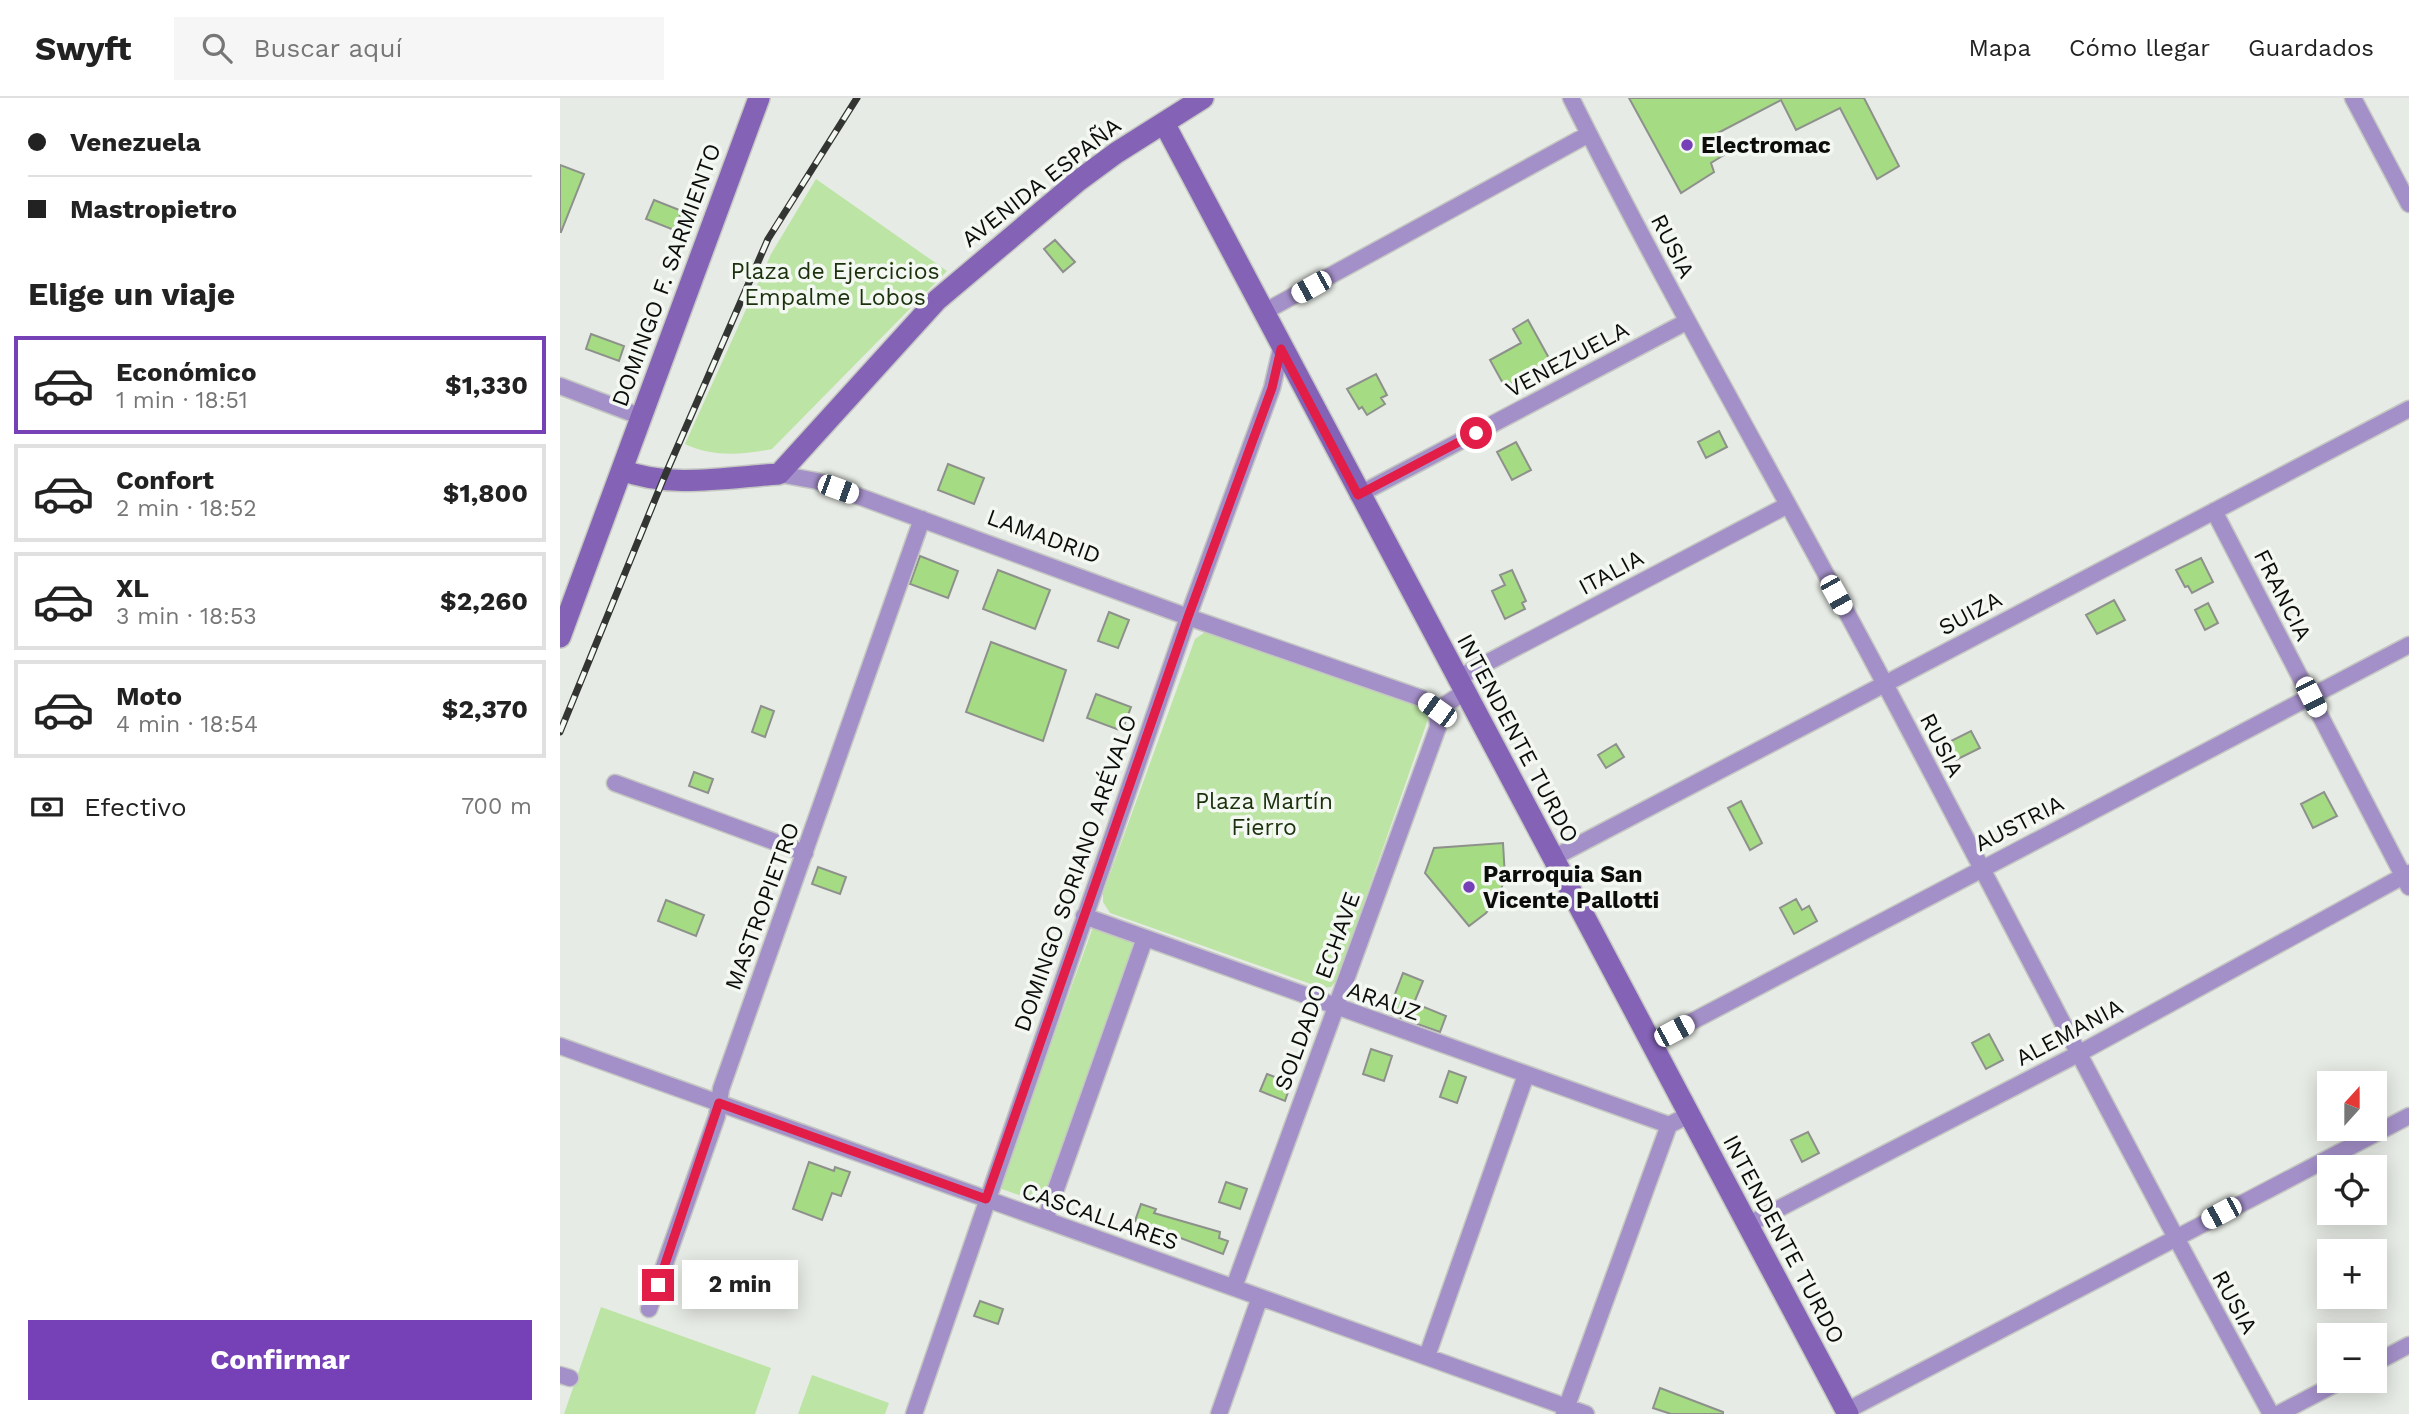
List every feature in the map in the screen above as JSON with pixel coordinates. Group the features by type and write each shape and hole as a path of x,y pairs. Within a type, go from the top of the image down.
{"street":[{"name":"DOMINGO F. SARMIENTO","path":"560,637 759,98"},
{"name":"AVENIDA ESPAÑA","path":"779,474 937,300 1078,181 1203,98"},
{"name":"RUSIA","path":"1571,98 1686,322 1885,684 2175,1238 2271,1414"},
{"path":"2353,98 2409,204"},
{"name":"INTENDENTE TURDO","path":"1164,123 1358,495 1651,1043 1678,1120 1747,1225 1847,1412"},
{"path":"1264,312 1589,134"},
{"name":"VENEZUELA","path":"1358,495 1686,322"},
{"name":"DOMINGO SORIANO ARÉVALO","path":"914,1414 1188,617 1272,388 1281,349"},
{"path":"560,386 642,417"},
{"name":"SUIZA","path":"1553,858 2409,409"},
{"name":"LAMADRID","path":"622,470 641,477 663,480 779,474 817,481 1188,617 1421,698 1437,710"},
{"name":"ITALIA","path":"1437,710 1460,686 1786,506"},
{"name":"FRANCIA","path":"2214,511 2407,878"},
{"name":"MASTROPIETRO","path":"649,1309 719,1103 721,1089 922,519"},
{"name":"AUSTRIA","path":"1651,1043 2409,645"},
{"name":"SOLDADO ECHAVE","path":"1234,1287 1438,727 1437,710"},
{"path":"615,783 805,853"},
{"name":"ALEMANIA","path":"1747,1225 2078,1054 2407,878"},
{"name":"ARAUZ","path":"1084,916 1526,1075 1678,1120"},
{"path":"1045,1220 1145,938"},
{"name":"CASCALLARES","path":"560,1046 1427,1356 1565,1410 1586,1414"},
{"path":"1427,1356 1526,1075"},
{"path":"1847,1412 2409,1116"},
{"path":"1565,1410 1678,1120"},
{"path":"1219,1414 1260,1297"},
{"path":"2387,1357 2409,1345"},
{"path":"2278,1414 2318,1393"}],"green space":[{"name":"Plaza de Ejercicios Empalme Lobos","path":"816,179 947,271 772,449 727,454 685,444 771,254"},
{"name":"Plaza Martín Fierro","path":"1205,632 1415,705 1426,712 1428,719 1337,980 1331,987 1322,988 1110,913 1103,902 1103,893 1195,639"},
{"path":"1093,927 1141,944 1050,1206 999,1188"},
{"path":"601,1307 771,1368 755,1414 564,1414"},
{"path":"812,1375 889,1403 885,1414 798,1414"}],"building":[{"name":"Electromac","path":"1629,98 1864,98 1899,166 1877,179 1840,108 1796,130 1781,100 1714,135 1724,155 1711,163 1714,172 1681,193"},
{"path":"560,165 584,174 561,232 560,232"},
{"path":"654,200 682,211 674,230 646,219"},
{"path":"1055,240 1075,262 1063,272 1044,249"},
{"path":"1528,320 1550,360 1505,387 1490,360 1521,343 1513,329"},
{"path":"591,334 624,346 619,361 586,349"},
{"path":"1376,374 1387,395 1381,398 1385,404 1367,415 1362,407 1359,409 1347,389"},
{"path":"1719,431 1727,447 1706,458 1698,442"},
{"path":"1516,442 1531,470 1512,480 1497,452"},
{"path":"948,464 984,478 974,504 938,490"},
{"path":"920,556 958,571 948,598 910,584"},
{"path":"2201,558 2213,582 2192,593 2188,586 2185,587 2176,570"},
{"path":"998,570 1050,590 1035,629 983,609"},
{"path":"1512,570 1526,601 1522,603 1525,609 1505,619 1492,591 1505,585 1500,575"},
{"path":"2114,600 2125,620 2097,634 2086,615"},
{"path":"2208,603 2218,623 2205,630 2195,610"},
{"path":"1109,612 1129,620 1118,648 1098,641"},
{"path":"991,642 1066,670 1043,741 966,712"},
{"path":"1096,694 1131,707 1122,731 1087,718"},
{"path":"761,706 774,711 765,737 752,732"},
{"path":"1971,731 1980,748 1956,760 1947,743"},
{"path":"1616,744 1624,757 1606,768 1598,755"},
{"path":"694,772 713,779 708,793 689,786"},
{"path":"2324,792 2337,816 2313,828 2301,804"},
{"path":"1741,801 1762,843 1750,850 1728,808"},
{"name":"Parroquia San Vicente Pallotti","path":"1503,843 1505,877 1499,896 1486,913 1469,926 1425,873 1434,848"},
{"path":"818,867 846,877 840,894 812,884"},
{"path":"1796,899 1802,910 1809,906 1817,921 1794,934 1780,908"},
{"path":"666,900 704,915 696,936 658,921"},
{"path":"1403,973 1423,981 1414,1003 1446,1016 1440,1032 1392,1015 1390,1007"},
{"path":"1989,1034 2003,1060 1986,1069 1972,1043"},
{"path":"1371,1049 1392,1056 1384,1081 1363,1074"},
{"path":"1449,1071 1466,1077 1457,1103 1440,1097"},
{"path":"1267,1074 1291,1083 1285,1101 1260,1091"},
{"path":"1808,1132 1819,1153 1802,1162 1791,1140"},
{"path":"809,1162 834,1171 835,1167 850,1172 841,1196 832,1193 822,1220 793,1209"},
{"path":"1226,1182 1247,1189 1240,1209 1219,1202"},
{"path":"1141,1204 1156,1209 1154,1213 1220,1232 1219,1238 1228,1241 1223,1254 1135,1221"},
{"path":"980,1301 1003,1309 998,1324 974,1316"},
{"path":"1660,1388 1723,1414 1671,1414 1653,1408"}],"railway":[{"path":"560,732 663,480 768,239 857,98"}],"place":[{"name":"Electromac","path":"1687,145"},
{"name":"Parroquia San Vicente Pallotti","path":"1469,887"}],"route":[{"path":"658,1285 717,1116 719,1103 986,1199 1188,617 1272,388 1281,349 1358,495 1476,433"}]}
